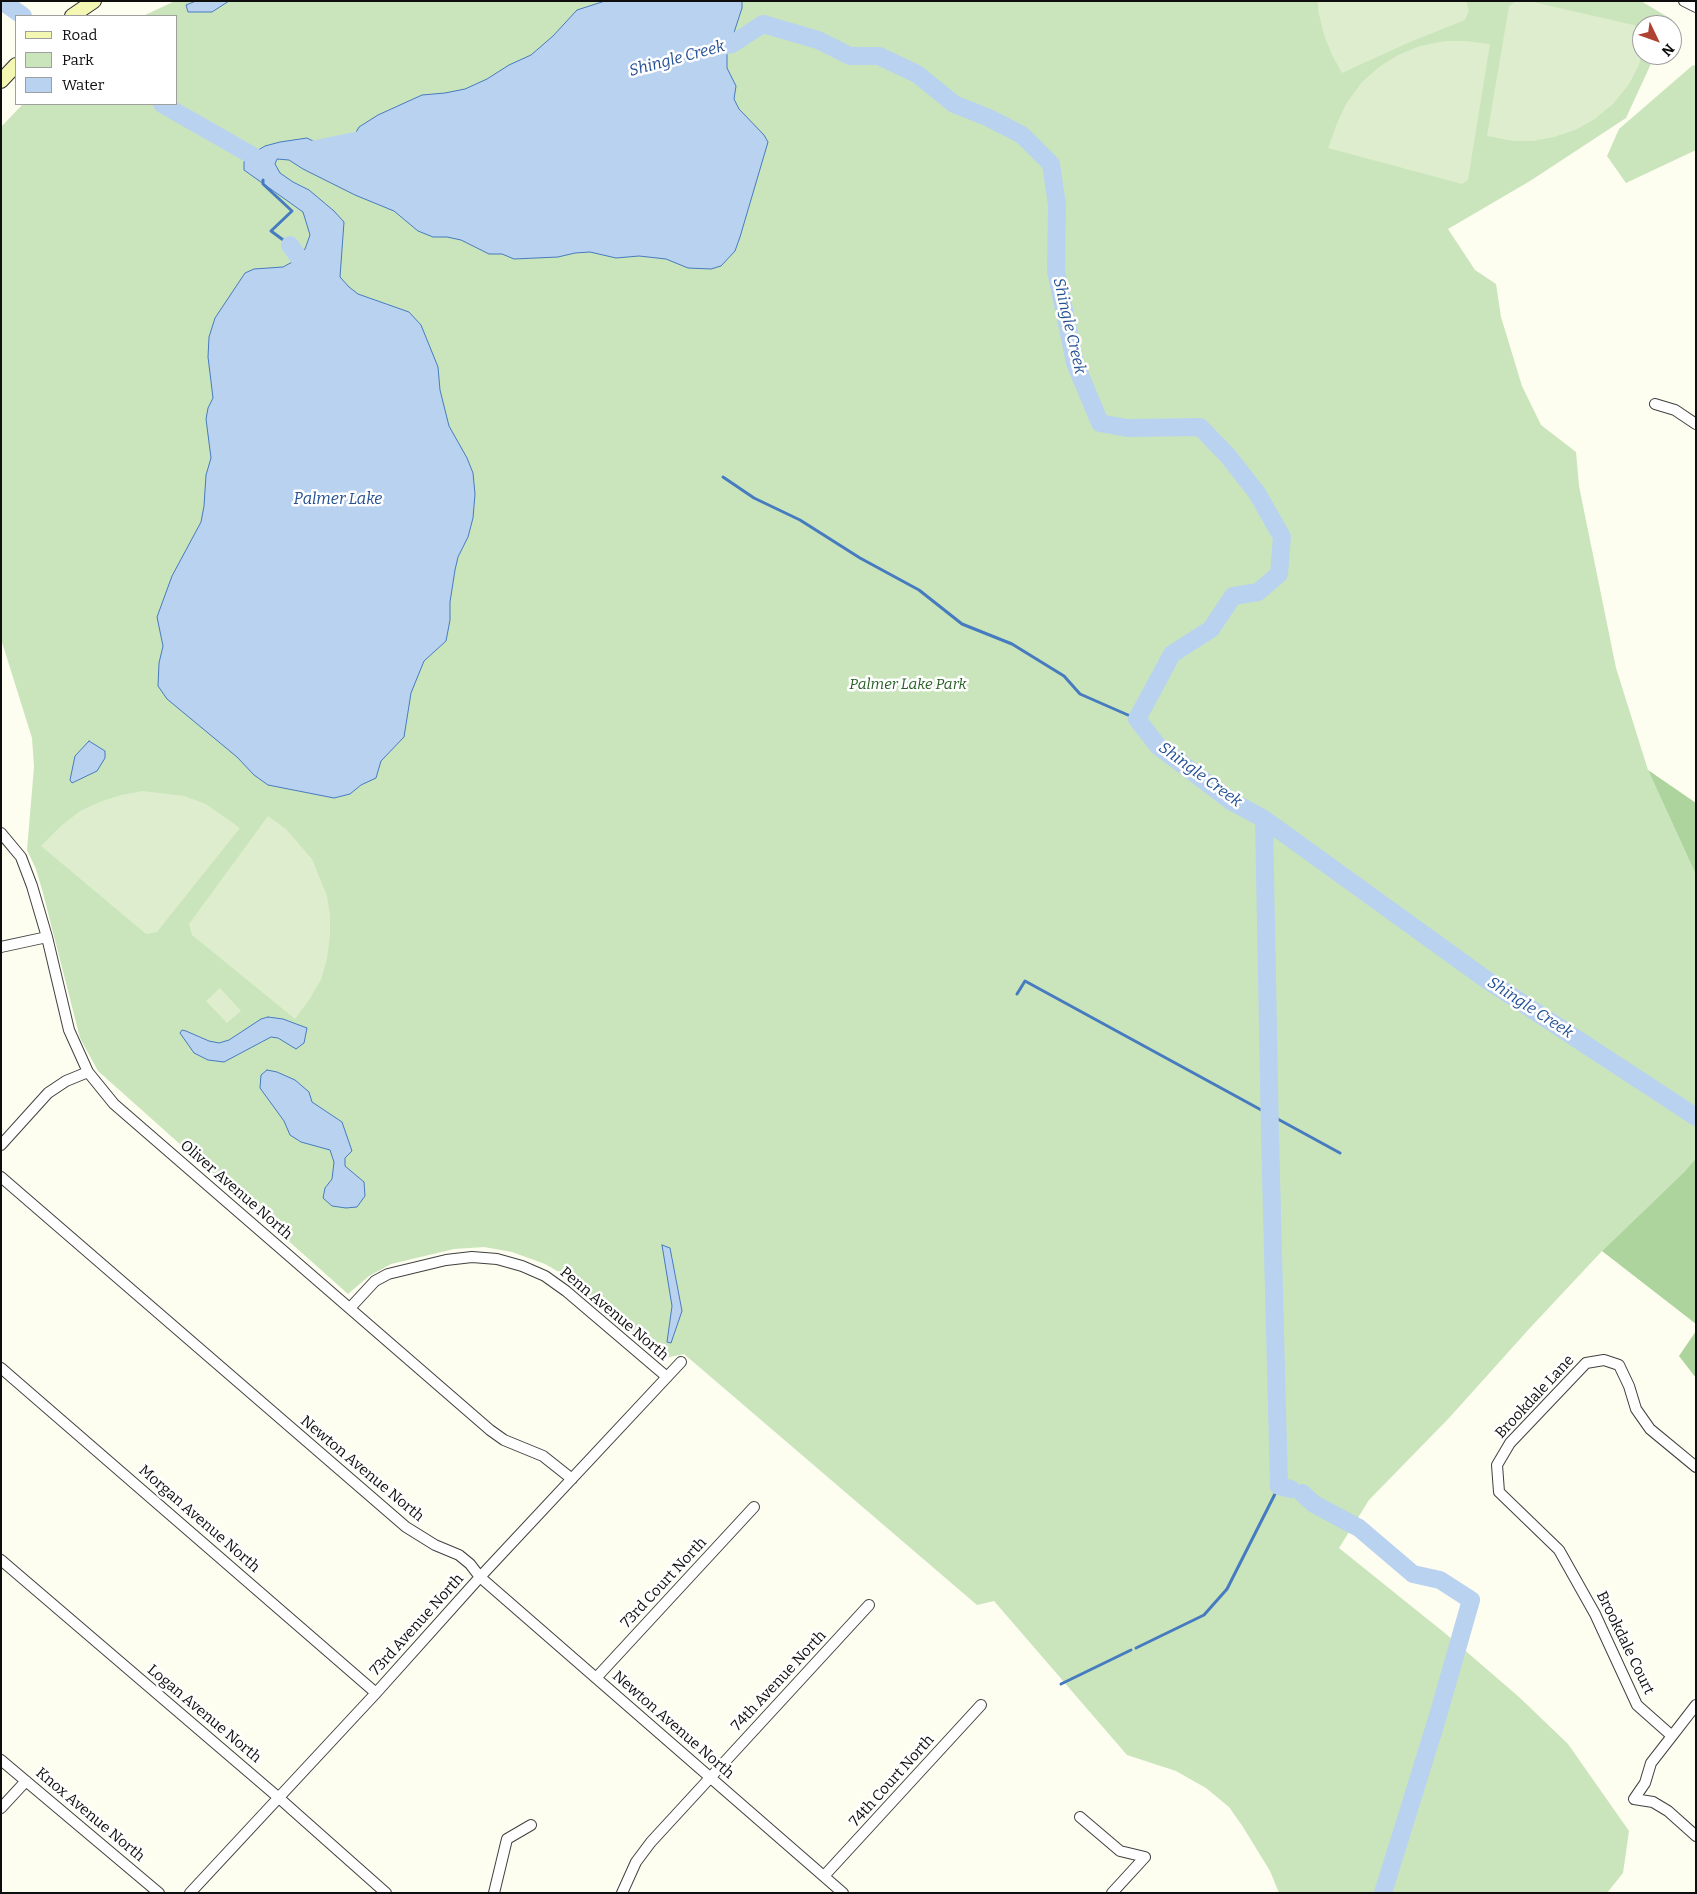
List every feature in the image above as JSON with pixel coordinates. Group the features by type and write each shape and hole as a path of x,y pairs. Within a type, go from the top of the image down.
{"street":[{"path":"73,15 94,1"},
{"path":"1684,1 1696,7"},
{"path":"1,81 15,66"},
{"path":"1655,404 1675,410 1696,424"},
{"name":"Oliver Avenue North","path":"1,833 21,857 27,871 47,937 69,1030 88,1072 114,1104 504,1440 543,1456 572,1479"},
{"path":"1,948 47,937"},
{"path":"1,1145 48,1093 66,1081 88,1072"},
{"name":"Newton Avenue North","path":"1,1177 406,1527 427,1541 459,1555 470,1564 480,1577 844,1893"},
{"name":"Penn Avenue North","path":"350,1308 375,1281 388,1274 446,1260 472,1257 498,1259 546,1276 667,1377"},
{"name":"Brookdale Lane","path":"1499,1492 1497,1465 1510,1443 1586,1363 1604,1360 1619,1366 1629,1386 1636,1409 1650,1429 1696,1467"},
{"name":"73rd Avenue North","path":"190,1893 376,1693 480,1577 681,1362"},
{"name":"Morgan Avenue North","path":"1,1368 376,1693"},
{"name":"Brookdale Court","path":"1499,1492 1559,1550 1595,1614 1637,1705 1672,1736"},
{"name":"73rd Court North","path":"596,1678 754,1507"},
{"name":"Logan Avenue North","path":"1,1560 279,1798 386,1893"},
{"name":"74th Avenue North","path":"622,1893 636,1862 651,1842 869,1605"},
{"path":"1696,1705 1651,1762 1646,1783 1634,1799 1653,1802 1668,1811 1696,1836"},
{"name":"74th Court North","path":"824,1876 981,1706"},
{"name":"Knox Avenue North","path":"1,1760 159,1893"},
{"path":"1,1808 26,1781"},
{"path":"1080,1817 1120,1851 1145,1857 1112,1893"},
{"path":"494,1893 507,1839 531,1825"}],"green space":[{"name":"Palmer Lake Park","path":"175,1 1641,1 1664,15 1632,15 1632,65 1650,65 1626,118 1530,181 1448,229 1475,270 1496,284 1501,317 1522,386 1541,425 1576,452 1579,486 1616,668 1648,770 1696,875 1696,1158 1685,1171 1602,1251 1449,1418 1369,1500 1339,1548 1446,1634 1519,1697 1568,1744 1629,1831 1623,1873 1607,1893 1279,1893 1270,1871 1229,1807 1206,1788 1176,1771 1127,1755 994,1601 977,1605 684,1354 660,1359 559,1272 545,1264 512,1252 484,1247 454,1249 391,1264 369,1276 348,1294 98,1071 80,1038 43,893 36,869 27,850 34,767 32,738 1,639 1,127 22,105 178,105 178,15 145,15"},
{"path":"1318,1 1466,1 1469,11 1465,20 1410,42 1342,73 1324,35 1318,10"},
{"path":"1516,1 1529,1 1632,25 1632,65 1639,65 1629,84 1614,103 1595,119 1575,130 1533,141 1513,141 1487,136 1509,6"},
{"path":"1445,41 1490,44 1468,180 1462,184 1328,148 1346,104 1362,82 1379,67 1398,55 1420,46"},
{"path":"1693,65 1696,66 1696,150 1626,183 1607,156 1619,129"},
{"path":"1648,770 1696,803 1696,875"},
{"path":"143,791 184,796 206,804 240,828 157,932 146,934 41,846 62,825 80,811 102,801"},
{"path":"268,816 286,829 312,859 327,896 330,915 327,959 321,980 295,1019 192,935 189,924"},
{"path":"220,988 241,1011 227,1023 206,1001"},
{"path":"1696,1158 1696,1324 1602,1251 1685,1171"},
{"path":"1696,1331 1696,1378 1679,1356"}],"water":[{"path":"196,1 229,1 212,12 188,12 186,5"},
{"name":"Palmer Lake","path":"605,1 742,1 742,8 727,54 727,68 736,86 734,99 739,109 764,135 768,142 735,251 721,266 711,269 688,268 666,259 639,256 616,258 590,252 558,257 514,259 502,254 489,254 461,240 433,237 418,231 394,211 355,195 289,160 277,159 275,164 280,173 309,190 344,222 340,277 358,294 409,312 421,325 438,367 440,390 449,426 473,473 475,494 473,518 468,537 458,557 455,570 446,641 424,661 411,693 404,737 381,761 376,778 361,785 350,794 334,798 268,785 167,699 158,686 159,663 163,646 157,617 172,576 201,522 204,506 206,475 211,458 206,419 208,408 213,398 208,357 209,337 215,318 245,273 254,269 283,267 296,260 305,249 310,235 303,212 244,170 244,162 250,155 265,146 280,142 307,138 325,147 345,146 359,127 378,115 422,95 465,89 531,55 553,36 577,10"},
{"path":"89,741 105,751 105,758 97,771 72,783 70,780 75,756"},
{"path":"268,1017 283,1019 307,1028 304,1043 296,1049 278,1038 271,1037 224,1062 208,1060 194,1053 180,1033 182,1030 186,1031 209,1041 219,1043 229,1040 261,1019"},
{"path":"267,1070 295,1080 309,1092 312,1102 342,1122 352,1151 345,1158 345,1166 364,1182 365,1196 357,1207 332,1206 323,1198 325,1188 332,1179 334,1162 330,1150 301,1142 290,1135 284,1121 260,1088 261,1075"},
{"path":"662,1245 670,1248 682,1311 671,1343 667,1342 672,1306"}],"waterway":[{"name":"Shingle Creek","path":"2,1 22,15"},
{"name":"Shingle Creek","path":"707,50 732,44 763,24 818,40 850,56 879,56 917,74 954,104 989,118 1022,135 1051,164 1057,205 1056,271 1075,363 1100,423 1127,428 1200,427 1228,456 1257,493 1282,537 1279,574 1258,592 1233,596 1211,629 1172,654 1137,719 1158,746 1231,801 1264,819 1484,978 1696,1117"},
{"name":"Shingle Creek","path":"164,105 260,160"},
{"name":"Shingle Creek","path":"311,150 370,138"},
{"path":"263,180 263,184 292,211 271,231 290,245"},
{"path":"290,245 308,271 309,277"},
{"path":"723,477 754,498 800,520 860,558 919,590 962,624 1012,644 1064,676 1080,694 1137,719"},
{"path":"1264,819 1279,1486 1291,1489"},
{"path":"1017,994 1025,981 1340,1153"},
{"path":"1136,1648 1204,1615 1227,1589 1279,1486"},
{"path":"1302,1493 1314,1504 1359,1528 1413,1574 1440,1580 1471,1600 1437,1719 1383,1893"},
{"path":"1061,1684 1131,1650"}]}
